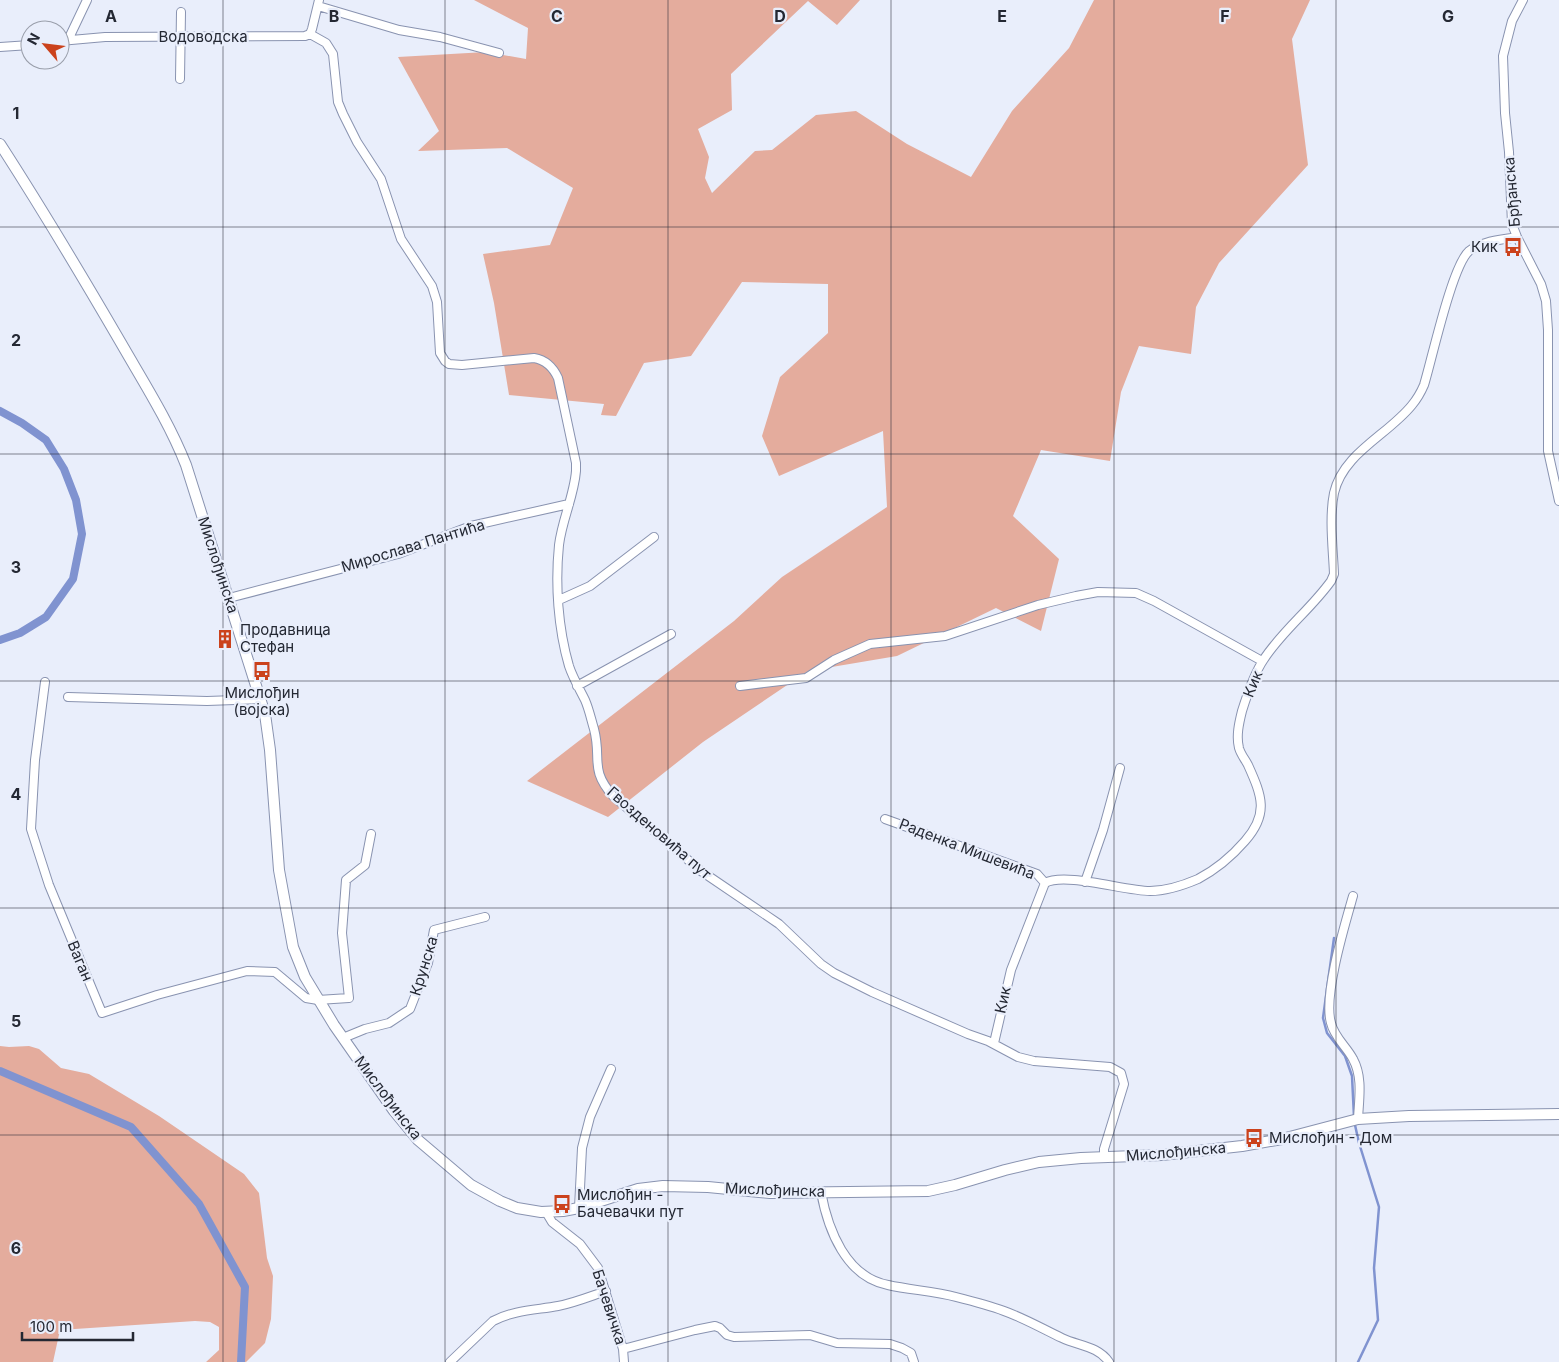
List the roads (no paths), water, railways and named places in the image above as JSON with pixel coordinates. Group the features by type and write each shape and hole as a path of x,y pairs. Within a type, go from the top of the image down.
{"main road":[{"name":"Мислођинска","path":"0,144 93,295 176,441 186,465 261,699 269,738 277,853 284,902 298,962 318,1000 343,1038 411,1131 424,1145 461,1177 480,1190 509,1205 530,1211 546,1212 579,1208 638,1189 657,1186 708,1187 770,1193 928,1192 1039,1162 1155,1156 1245,1145 1282,1139 1358,1119 1559,1114"}],"street":[{"path":"70,30 87,0"},
{"name":"Брђанска","path":"1522,0 1512,21 1503,56 1512,224 1541,284 1546,301 1548,330 1548,451 1559,500"},
{"path":"310,34 318,3 399,30 440,37 499,53"},
{"path":"180,79 181,12"},
{"name":"Водоводска","path":"70,40 105,37 180,38 305,36 310,34"},
{"name":"Гвозденовића пут","path":"310,34 326,43 333,54 338,102 343,114 357,142 381,179 401,239 432,286 437,302 440,353 445,361 453,365 462,365 534,358 541,359 554,369 558,378 576,463 575,480 559,546 561,629 568,664 585,700 595,731 599,774 603,784 613,796 701,872 773,920 821,964 840,976 872,992 994,1044 1018,1057 1034,1061 1106,1066 1121,1072 1124,1084 1104,1149 1104,1158"},
{"path":"0,47 20,46"},
{"name":"Кик","path":"994,1044 1007,981 1045,884 1058,880 1150,891 1181,885 1198,878 1219,865 1238,850 1255,830 1262,808 1254,780 1240,750 1238,731 1244,705 1262,661 1279,639 1331,582 1334,574 1333,503 1337,484 1356,456 1409,409 1417,399 1424,385 1450,293 1463,258 1469,251 1478,246 1517,237"},
{"name":"Мирослава Пантића","path":"229,598 398,554 471,526 568,504"},
{"path":"559,600 590,586 654,537"},
{"path":"740,686 806,678 834,660 870,644 945,636 1038,605 1098,592 1136,593 1154,601 1262,661"},
{"path":"577,686 671,634"},
{"name":"Ваган","path":"45,682 30,829 49,885 102,1013 157,995 248,971 275,972 306,998 318,1000"},
{"path":"68,697 207,701 261,699"},
{"path":"1084,882 1103,830 1120,768"},
{"name":"Раденка Мишевића","path":"885,819 1037,874 1045,884"},
{"path":"318,1000 349,998 342,933 346,880 365,865 371,834"},
{"path":"1353,896 1345,923 1329,1002 1333,1030 1353,1059 1359,1073 1358,1119"},
{"name":"Крунска","path":"343,1038 365,1029 389,1023 410,1009 428,963 434,930 485,917"},
{"path":"579,1208 582,1148 590,1117 610,1069"},
{"path":"821,1192 837,1243 846,1258 870,1278 886,1285 951,1296 1005,1311 1065,1340 1100,1352 1109,1362"},
{"name":"Бачевичка","path":"546,1212 549,1219 580,1244 594,1262 606,1291 623,1348 624,1362"},
{"path":"450,1362 493,1321 502,1316 525,1310 559,1306 606,1291"},
{"path":"623,1348 715,1326 729,1336 734,1337 810,1335 837,1343 890,1344 911,1353 914,1362"}],"waterway":[{"path":"0,411 22,423 46,440 64,469 76,500 82,534 73,579 46,617 20,633 0,640"},
{"path":"1334,938 1323,1018 1327,1033 1345,1056 1352,1076 1354,1117"},
{"path":"0,1071 131,1127 199,1204 245,1287 241,1362"},
{"path":"1355,1125 1379,1207 1374,1268 1378,1320 1358,1362"}],"place":[{"name":"Кик","path":"1513,247"},
{"name":"Продавница Стефан","path":"225,639"},
{"name":"Мислођин (војска)","path":"262,671"},
{"name":"Мислођин - Дом","path":"1254,1138"},
{"name":"Мислођин - Бачевачки пут","path":"562,1204"}]}
